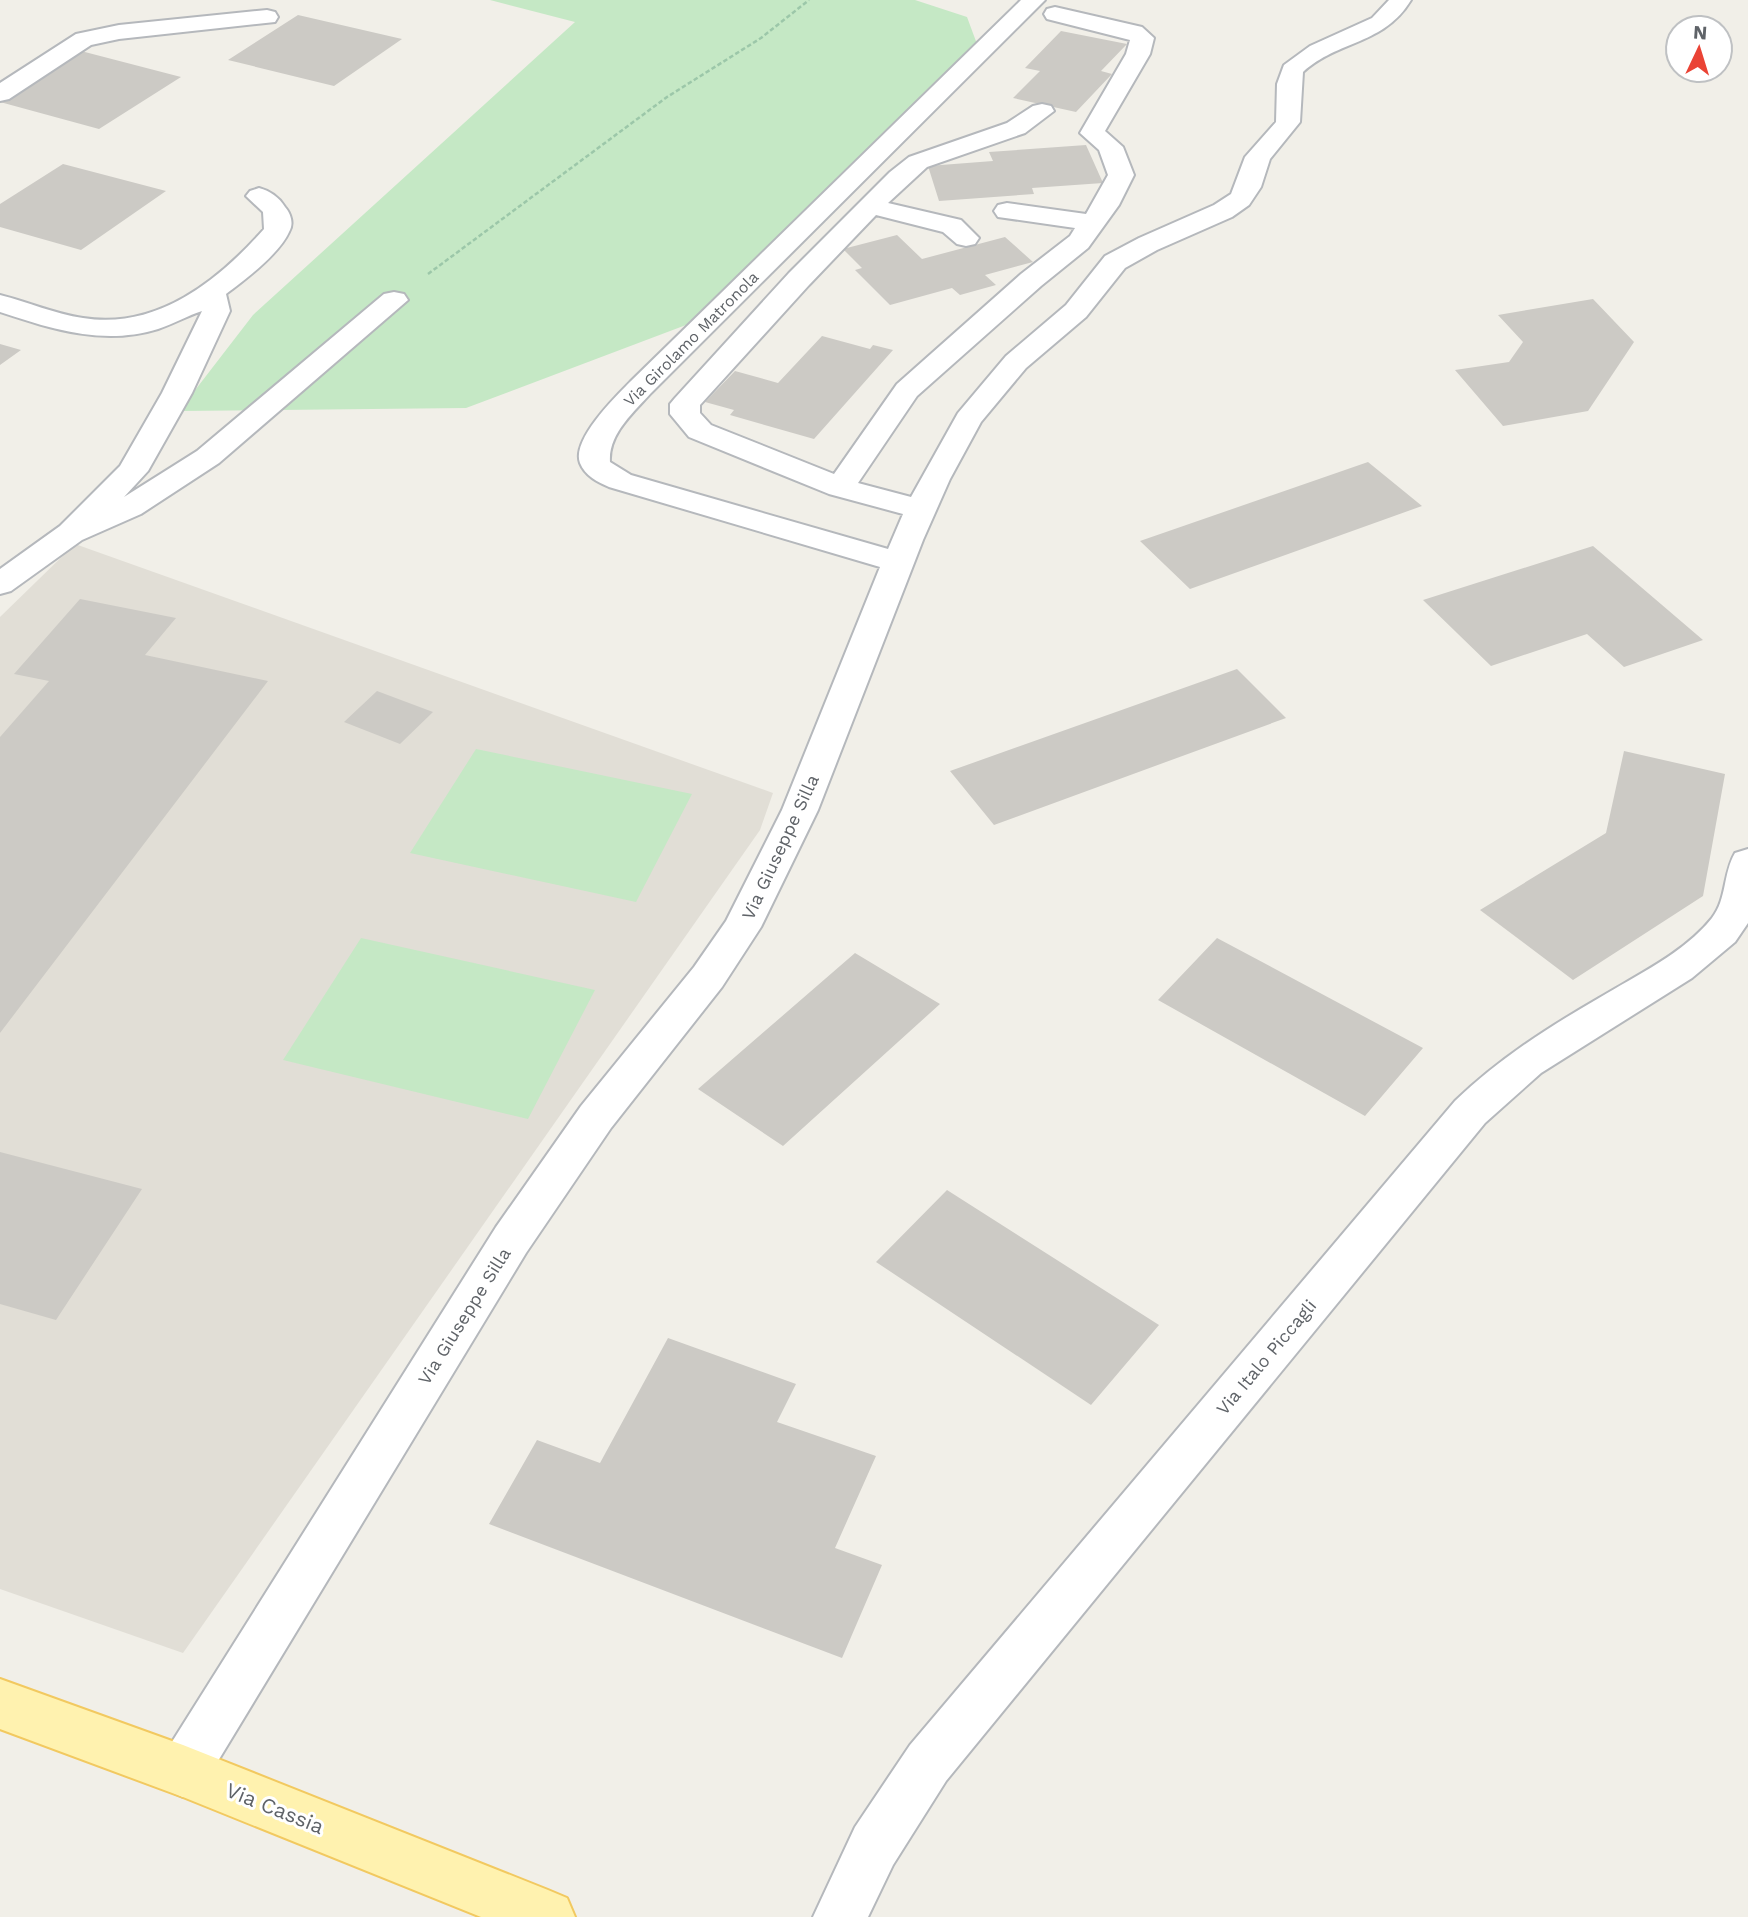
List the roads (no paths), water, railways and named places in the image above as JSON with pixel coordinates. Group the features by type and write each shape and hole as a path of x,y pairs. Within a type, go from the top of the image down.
{"main road":[{"name":"Via Cassia","path":"0,1704 183,1771 548,1917"}],"street":[{"name":"Via Giuseppe Silla","path":"183,1771 511,1240 596,1117 708,977 742,927 800,810 921,509 953,443 977,406 1000,378 1065,322 1115,262 1233,205 1248,187 1258,157 1285,128 1292,70 1316,51 1389,18 1400,0"},
{"path":"840,487 907,390 1031,280 1079,242 1106,205 1121,175 1110,147 1092,133 1138,54 1142,38 1133,32 1045,7"},
{"name":"Via Girolamo Matronola","path":"898,562 627,483 598,467 594,460 595,450 607,426 641,387 1045,7"},
{"path":"0,94 84,39 119,32 267,17"},
{"path":"921,509 840,487 700,431 685,414 685,404 799,279 899,177 918,162 1016,128 1042,111"},
{"path":"0,303 75,325 104,328 142,324 165,318 182,311 212,292 277,230 280,220 277,212 260,196"},
{"path":"870,206 952,226 966,238"},
{"path":"1007,211 1093,223"},
{"path":"0,584 71,533 132,471 177,393 216,310 212,292"},
{"path":"71,533 131,507 208,457 394,300"},
{"name":"Via Italo Piccagli","path":"840,1917 874,1846 928,1763 1470,1112 1495,1086 1532,1056 1703,950 1723,931 1737,911 1748,862"}]}
